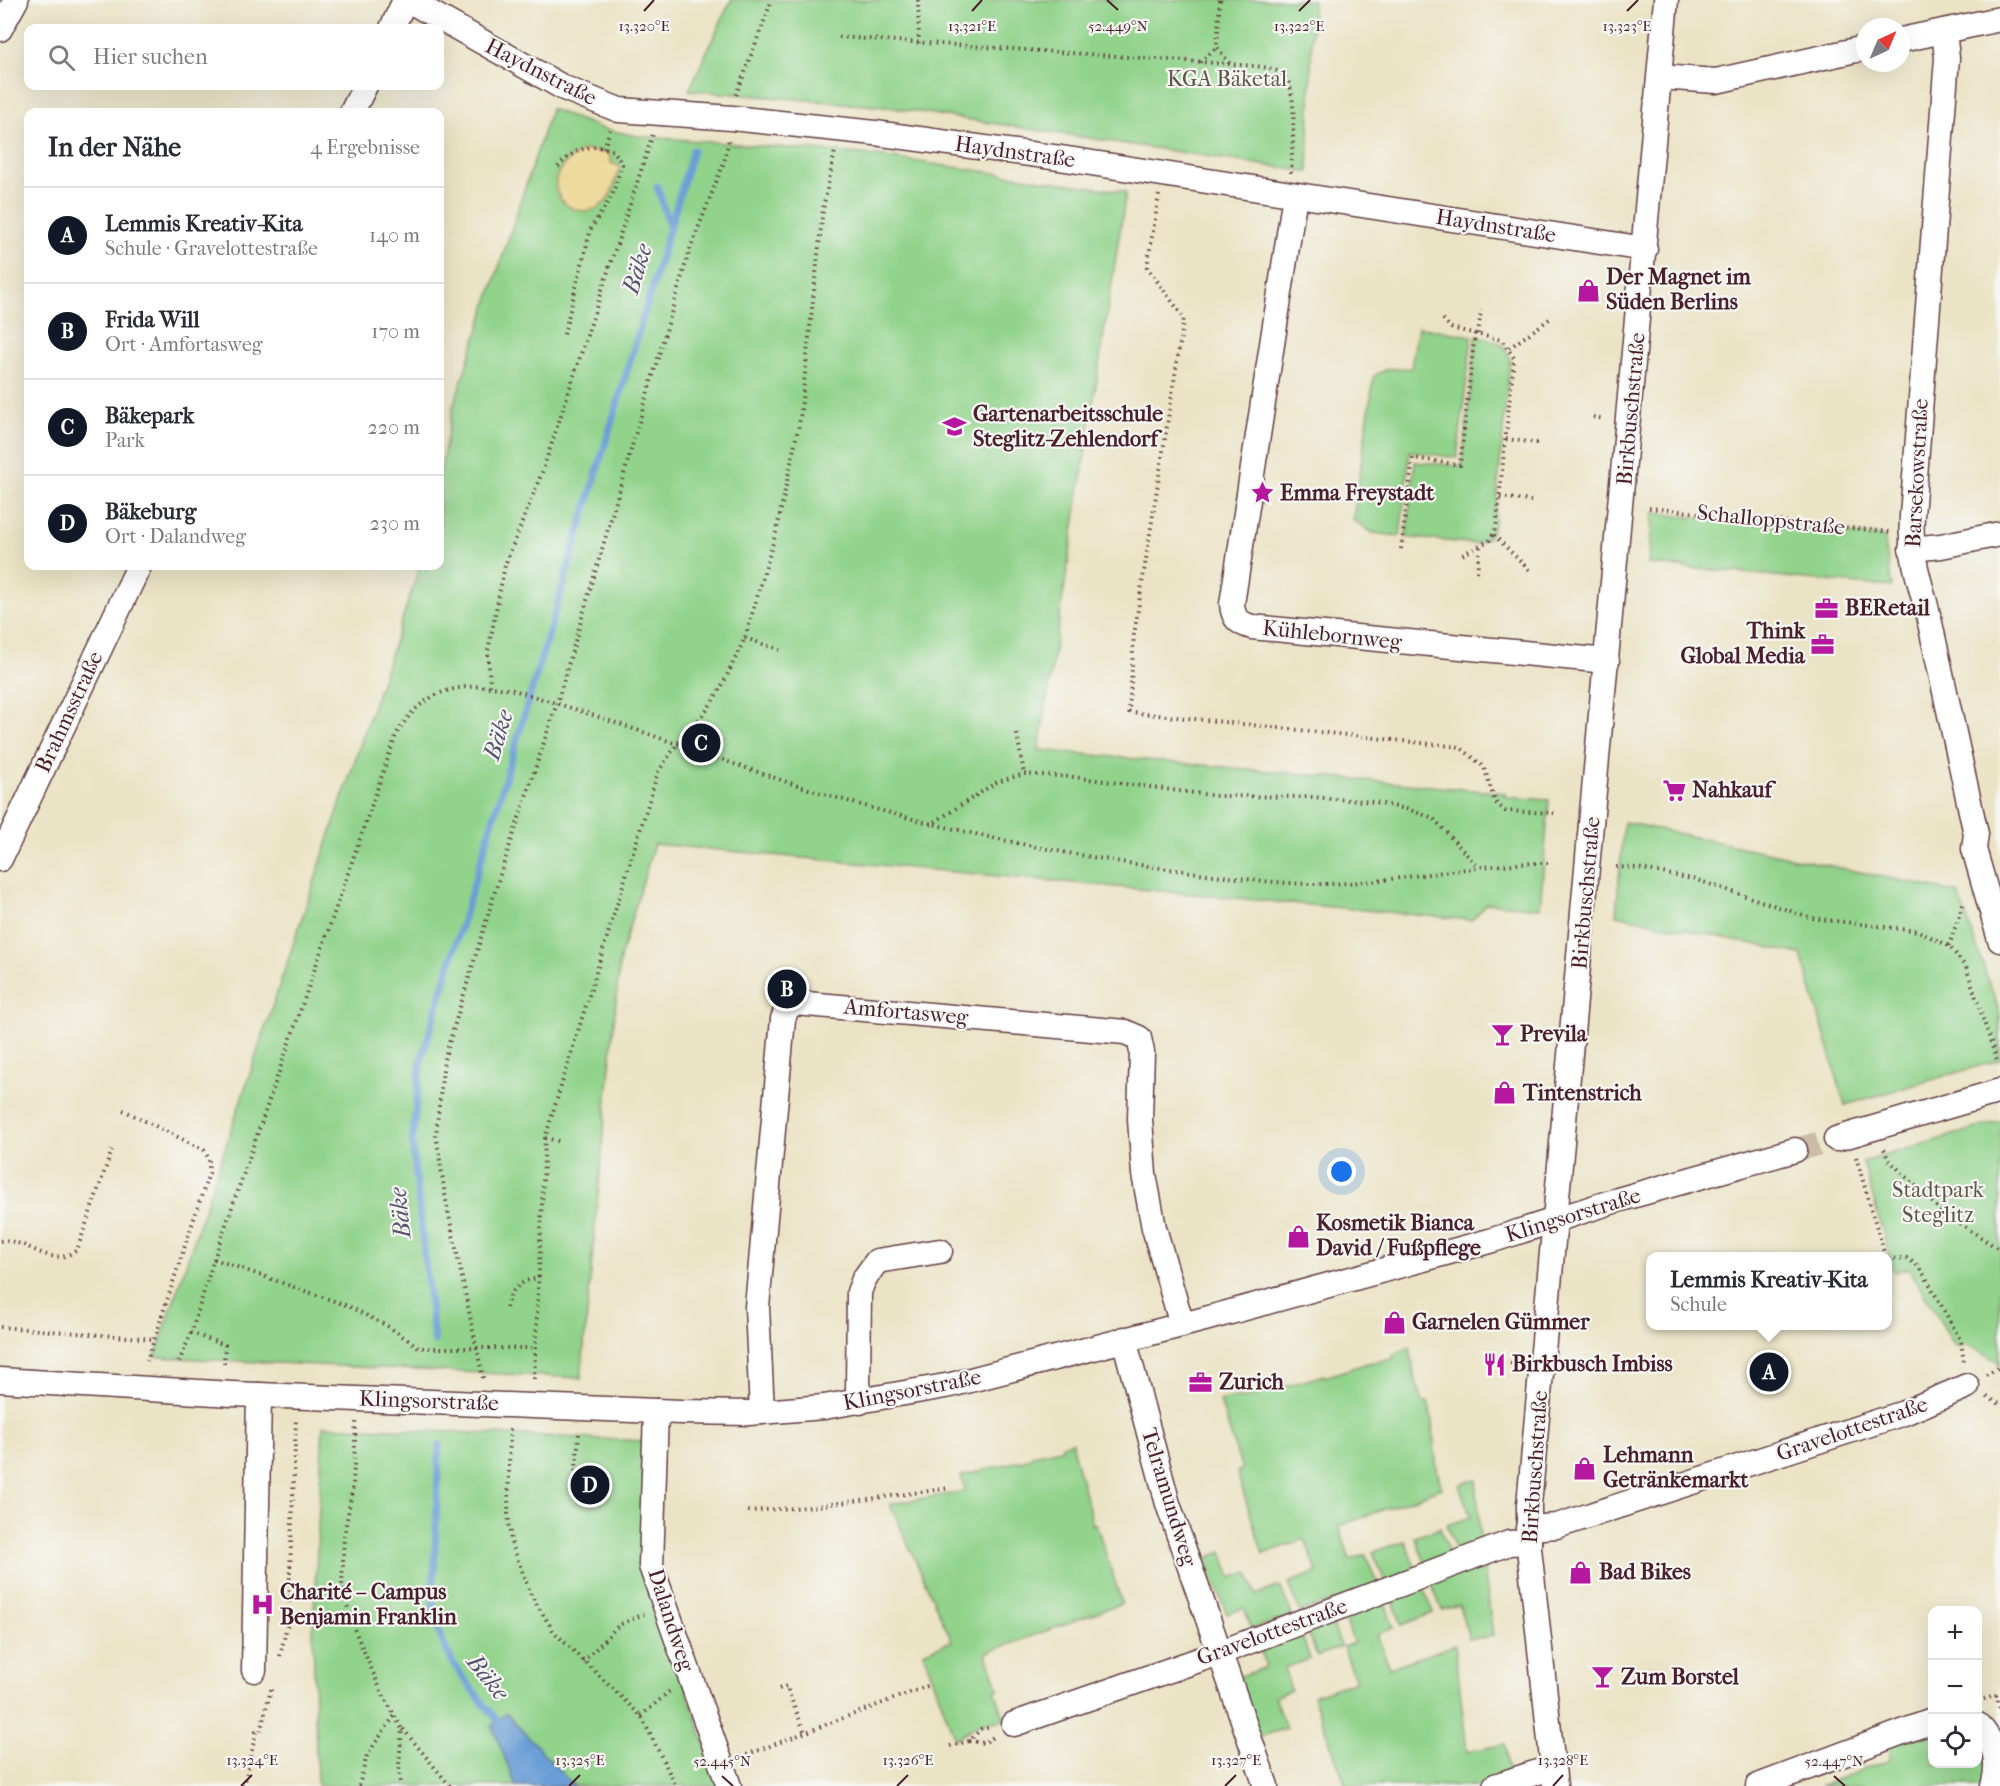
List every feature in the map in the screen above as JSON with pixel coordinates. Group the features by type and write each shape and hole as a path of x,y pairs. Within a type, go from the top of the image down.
{"street":[{"path":"0,29 16,0"},
{"path":"394,24 406,0"},
{"name":"Haydnstraße","path":"406,0 564,88 619,110 875,132 1293,184 1645,249"},
{"name":"Birkbuschstraße","path":"1554,1776 1528,1535 1666,0"},
{"path":"1910,38 2000,19"},
{"name":"Barsekowstraße","path":"1944,31 1947,58 1911,549 1915,573 1928,613 1976,834 1974,849 2000,940"},
{"path":"1660,77 1716,81 1856,50"},
{"path":"354,108 363,90"},
{"name":"Kühlebornweg","path":"1293,184 1232,604 1233,615 1237,621 1252,627 1607,661"},
{"path":"1911,549 1941,546 2000,534"},
{"name":"Brahmsstraße","path":"0,860 136,570"},
{"name":"Amfortasweg","path":"762,1412 758,1295 783,1019 788,1006 795,1003 1125,1032 1139,1038 1142,1052 1140,1119 1144,1174 1154,1228 1182,1325"},
{"path":"1836,1139 2000,1091"},
{"name":"Klingsorstraße","path":"0,1380 259,1395 656,1411 762,1412 860,1402 951,1384 1182,1325 1493,1240 1796,1150"},
{"path":"860,1402 858,1389 859,1292 864,1279 877,1261 940,1251"},
{"name":"Telramundweg","path":"1124,1339 1168,1504 1266,1786"},
{"name":"Gravelottestraße","path":"1014,1724 1219,1653 1528,1535 1921,1407 1967,1386"},
{"path":"254,1670 259,1395"},
{"name":"Dalandweg","path":"656,1411 651,1566 725,1775"},
{"path":"1758,1786 1928,1722"},
{"path":"1982,1730 1989,1736 1997,1753 1996,1779 1993,1786"},
{"path":"1496,1786 1554,1776"}],"path":[{"path":"735,99 772,0"},
{"path":"918,0 919,43"},
{"path":"1220,0 1217,47 1230,64"},
{"path":"839,38 1230,64 1275,70 1288,78 1293,93 1293,184"},
{"path":"1200,62 1217,47"},
{"path":"490,686 488,651 505,565 543,470 653,132"},
{"path":"604,148 607,138"},
{"path":"483,1377 446,1201 436,1134 438,1097 444,1060 555,703 689,252 724,162 729,138"},
{"path":"558,167 567,156 584,146 604,148 618,153 622,164 612,196 591,228 563,338"},
{"path":"534,1379 542,1155 545,1138 658,772 678,743 707,710 723,684 745,638 777,529 794,454 823,209 836,147"},
{"path":"1159,194 1147,267 1184,318 1134,635 1129,712 1460,747 1484,767 1495,802 1505,811 1557,813"},
{"path":"1401,549 1413,458 1460,465 1476,333 1481,310"},
{"path":"1509,348 1551,318"},
{"path":"1443,319 1451,328 1498,338 1509,348 1514,358 1494,535 1480,546 1462,555"},
{"path":"1593,417 1605,419"},
{"path":"1506,439 1537,443"},
{"path":"1500,497 1531,501"},
{"name":"Schalloppstraße","path":"1648,508 1893,533"},
{"path":"1494,535 1530,571"},
{"path":"1477,572 1480,546"},
{"path":"745,638 780,650"},
{"path":"179,1362 191,1334 214,1259 396,735 414,708 429,698 461,686 490,686 513,690 678,743 794,784 930,825 1109,861 1230,877 1302,883 1457,872 1510,863 1552,863"},
{"path":"1017,734 1024,774"},
{"path":"930,825 976,793 997,782 1024,774 1217,796 1311,797 1375,802 1433,818 1478,867"},
{"path":"1616,867 1638,868 1697,880 1812,918 1918,931 1949,946 1966,967 1998,1064"},
{"path":"1949,946 1965,898"},
{"path":"123,1110 204,1150 209,1159 209,1173 147,1361"},
{"path":"545,1138 562,1142"},
{"path":"1884,1149 1888,1159 1941,1211 2000,1250"},
{"path":"0,1241 23,1246 52,1258 70,1256 77,1250 112,1150"},
{"path":"1856,1157 1884,1252"},
{"path":"1892,1258 1906,1258 1916,1264 1925,1276 1961,1341 1967,1386 2000,1404"},
{"path":"214,1259 348,1306 388,1327 420,1348 536,1348"},
{"path":"506,1308 509,1295 518,1285 539,1278"},
{"path":"0,1327 154,1339"},
{"path":"191,1334 225,1345 224,1364"},
{"path":"1510,1363 1518,1364"},
{"path":"356,1422 353,1486 344,1536 342,1586 352,1624 381,1691 402,1729 450,1786"},
{"path":"510,1423 508,1514 514,1551 531,1595 541,1614 582,1662 641,1716 676,1786"},
{"path":"579,1434 573,1499 597,1501"},
{"path":"748,1511 810,1507 950,1488"},
{"path":"582,1662 619,1625 664,1607"},
{"path":"641,1716 689,1674"},
{"path":"725,1775 805,1733 930,1685"},
{"path":"779,1689 786,1686 805,1733"},
{"path":"1982,1699 1998,1694 2000,1708"},
{"path":"359,1786 367,1755 395,1715"},
{"path":"950,1746 969,1741 984,1743 991,1741 1001,1728 981,1729 969,1741"},
{"path":"400,1786 402,1729"}],"green space":[{"name":"KGA Bäketal","path":"731,0 1313,0 1308,172 887,107 689,90"},
{"path":"551,109 603,129 637,136 863,154 1126,192 1039,750 1505,793 1505,797 1549,800 1540,908 1487,903 1472,920 654,844 620,958 581,1378 155,1357 419,570 444,570 444,453 453,407"},
{"path":"1418,327 1472,336 1457,458 1410,451 1400,536 1373,533 1353,520 1374,376 1387,369 1411,368"},
{"path":"1476,336 1502,345 1510,359 1494,526 1488,538 1477,544 1406,537 1415,462 1462,466"},
{"path":"1653,513 1884,537 1892,587 1648,564"},
{"path":"1624,822 1958,893 2000,1014 2000,1060 1845,1105 1801,954 1616,915"},
{"name":"Stadtpark Steglitz","path":"2000,1121 2000,1367 1998,1362 1967,1344 1956,1348 1909,1268 1894,1272 1892,1252 1888,1252 1863,1162"},
{"path":"1410,1347 1414,1374 1423,1403 1428,1402 1442,1488 1339,1526 1350,1560 1366,1555 1378,1586 1300,1612 1289,1583 1317,1572 1305,1539 1263,1554 1237,1472 1242,1469 1220,1401 1240,1396 1241,1399 1251,1397 1368,1363 1393,1359 1393,1355"},
{"path":"323,1426 645,1441 642,1558 719,1786 317,1786 313,1631"},
{"path":"1073,1442 1074,1454 1093,1525 1096,1524 1122,1603 986,1653 999,1689 995,1691 1005,1720 978,1724 955,1739 923,1652 952,1641 890,1504 966,1491 961,1476 1032,1458 1032,1455 1061,1449 1062,1445"},
{"path":"1476,1479 1481,1548 1458,1557 1447,1525 1471,1517 1459,1485"},
{"path":"1440,1528 1451,1559 1427,1568 1415,1537"},
{"path":"1405,1541 1417,1572 1386,1584 1373,1552"},
{"path":"1222,1552 1231,1578 1248,1572 1256,1595 1280,1586 1292,1615 1252,1629 1244,1608 1227,1614 1205,1559"},
{"path":"1483,1559 1493,1636 1469,1639 1459,1605 1442,1610 1430,1580"},
{"path":"1422,1583 1433,1613 1402,1625 1391,1595"},
{"path":"1383,1598 1394,1628 1377,1634 1389,1668 1455,1645 1467,1752 1505,1744 1508,1771 1477,1786 1346,1786 1313,1696 1356,1681 1343,1647 1354,1643 1343,1614"},
{"path":"1330,1617 1341,1647 1317,1656 1305,1625"},
{"path":"1299,1627 1310,1659 1284,1668 1291,1690 1274,1697 1286,1728 1256,1738 1234,1679 1266,1667 1258,1642"},
{"path":"1928,1728 1928,1768 1982,1768 1982,1735 1988,1786 1820,1786 1890,1760 1890,1742"}],"sand":[{"path":"585,150 609,153 611,163 620,166 609,198 594,209 581,211 570,207 561,199 556,188 557,175 566,162"}],"water":[{"path":"506,1713 574,1786 516,1786 492,1726"}],"waterway":[{"name":"Bäke","path":"434,1341 412,1142 421,1061 693,150"},
{"path":"657,186 669,225"},
{"name":"Bäke","path":"439,1445 433,1607 442,1641 449,1655 457,1669 498,1721"}],"tunnel":[{"path":"1795,1150 1836,1139"}],"place":[{"name":"Der Magnet im Süden Berlins","path":"1588,290"},
{"name":"Gartenarbeitsschule Steglitz-Zehlendorf","path":"955,427"},
{"name":"Emma Freystadt","path":"1262,493"},
{"name":"BERetail","path":"1827,608"},
{"name":"Think Global Media","path":"1823,644"},
{"name":"Bäkepark","path":"701,743"},
{"name":"Nahkauf","path":"1674,790"},
{"name":"Frida Will","path":"787,989"},
{"name":"Previla","path":"1502,1034"},
{"name":"Tintenstrich","path":"1505,1093"},
{"name":"Kosmetik Bianca David / Fußpflege","path":"1298,1236"},
{"name":"Garnelen Gümmer","path":"1394,1322"},
{"name":"Birkbusch Imbiss","path":"1494,1364"},
{"name":"Lemmis Kreativ-Kita","path":"1769,1372"},
{"name":"Zurich","path":"1201,1382"},
{"name":"Lehmann Getränkemarkt","path":"1585,1468"},
{"name":"Bäkeburg","path":"590,1485"},
{"name":"Bad Bikes","path":"1581,1572"},
{"name":"Charité – Campus Benjamin Franklin","path":"262,1605"},
{"name":"Zum Borstel","path":"1603,1677"}]}
